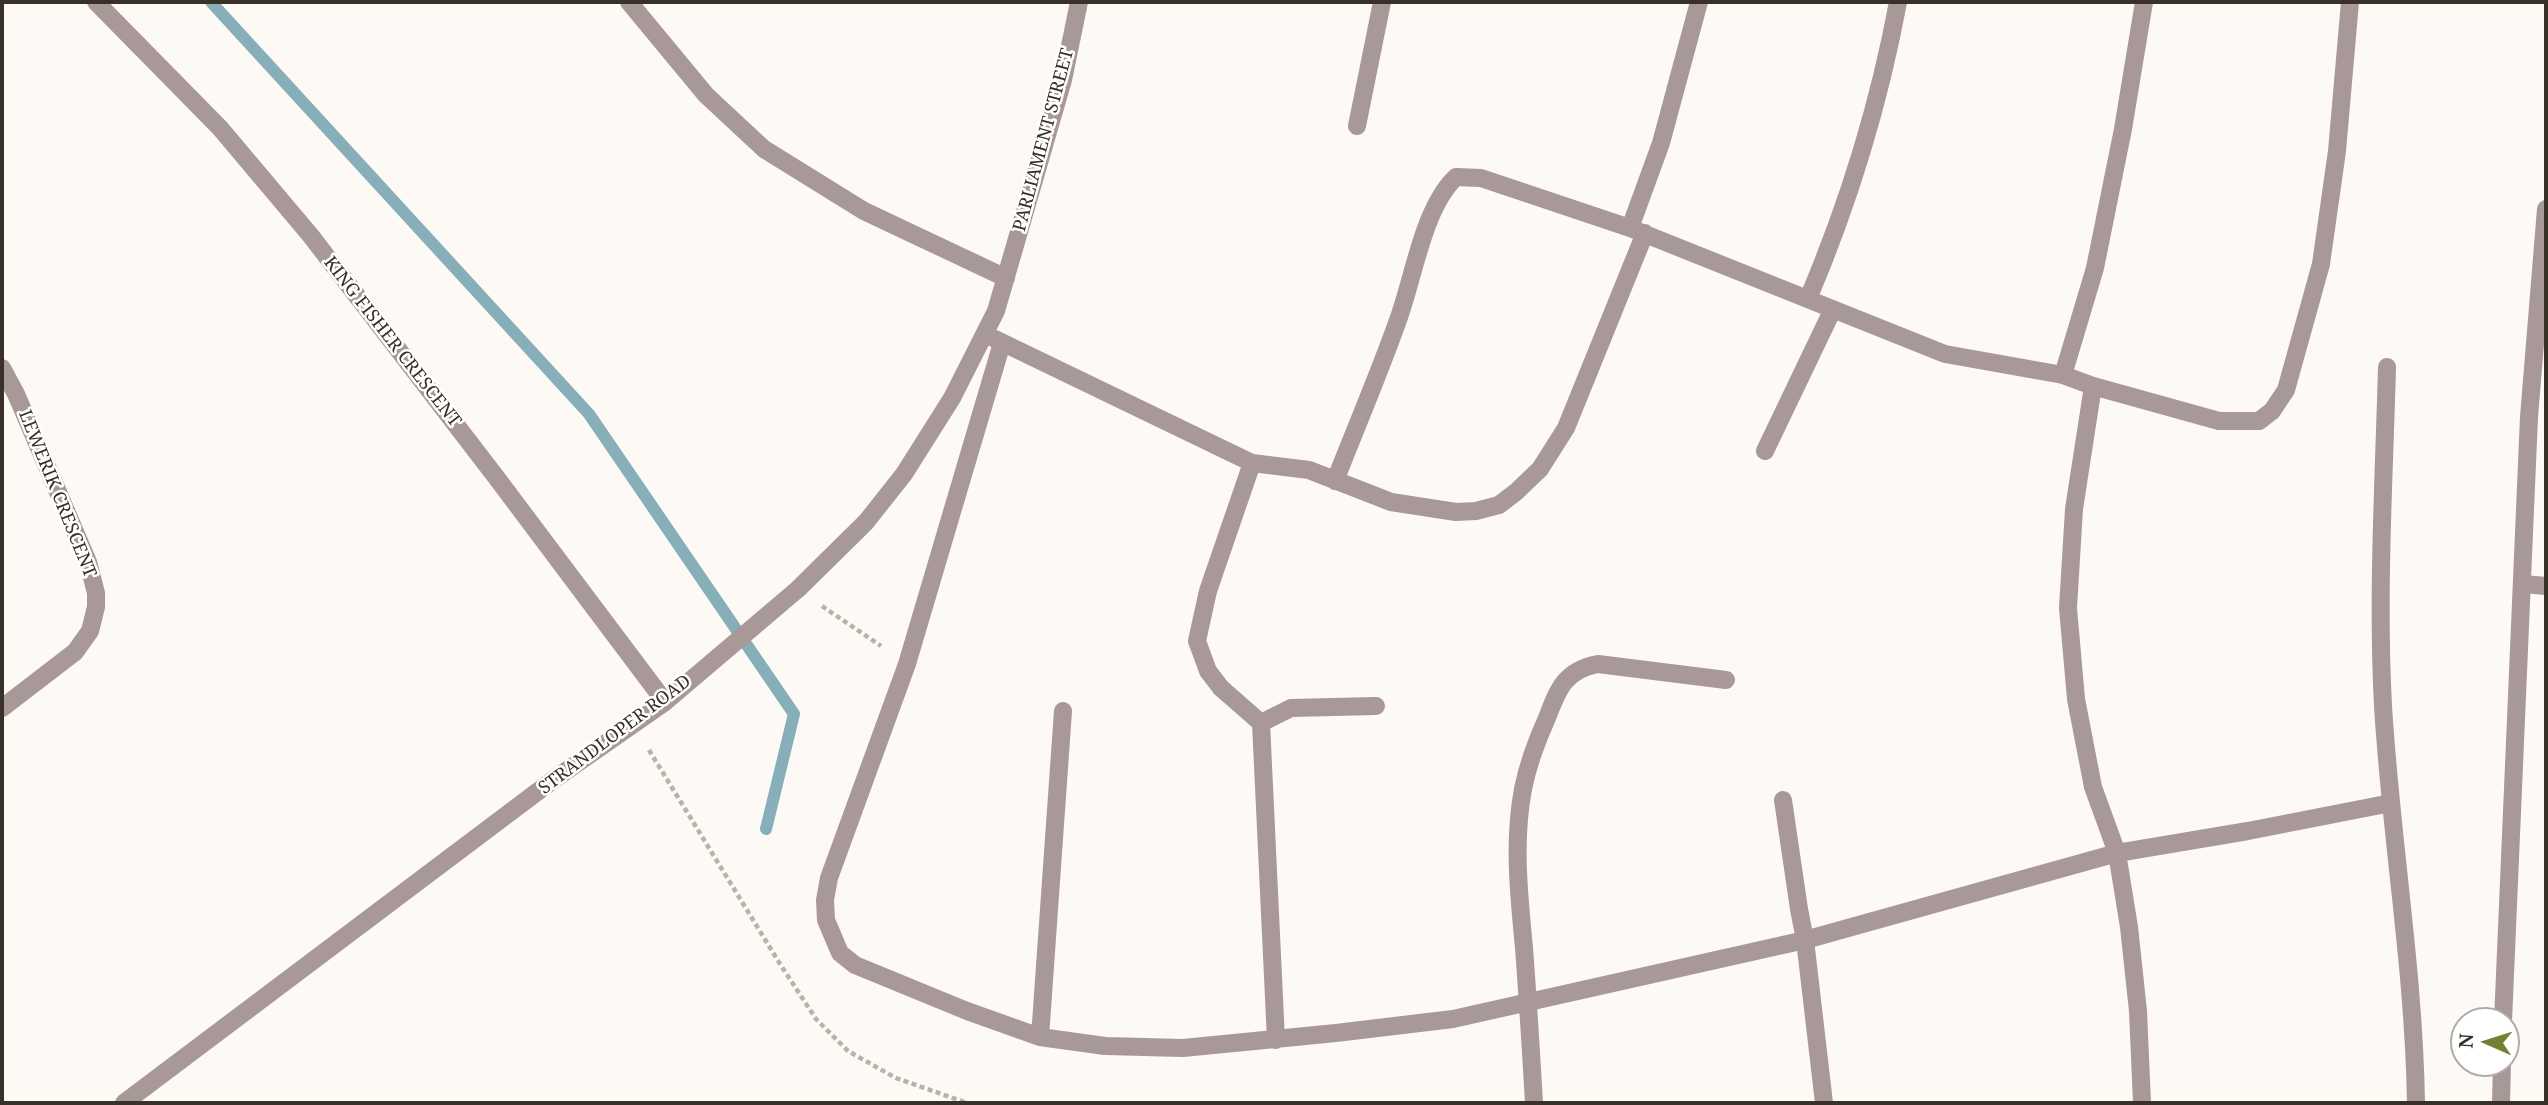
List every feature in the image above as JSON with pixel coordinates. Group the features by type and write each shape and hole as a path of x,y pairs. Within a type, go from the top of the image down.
{"street":[{"name":"KING FISHER CRESCENT","path":"96,2 220,128 311,236 665,702"},
{"path":"629,2 706,95 764,149 864,211 1006,278"},
{"name":"PARLIAMENT STREET","path":"1006,278 1063,80 1079,2"},
{"path":"1357,126 1382,2"},
{"path":"1699,2 1638,230 1566,428 1540,469 1499,505 1476,511 1456,512 1391,502 1309,470 1252,463 994,339 907,664 835,857 825,900 826,920 840,953 855,965 997,1023 1040,1037 1105,1046 1183,1048 1276,1040 1453,1019 1805,940 2117,853 2391,803"},
{"path":"1808,299 1834,239 1856,176 1898,2"},
{"path":"2063,375 2095,268 2123,129 2144,2"},
{"path":"1335,481 1399,318 1431,216 1447,185 1456,177 1481,178 1638,230 1945,354 2063,375 2093,386 2220,421 2259,421 2272,411 2286,390 2321,264 2329,218 2350,2"},
{"path":"2504,1007 2529,417 2546,209"},
{"name":"STRANDLOPER ROAD","path":"124,1103 554,780 665,702 798,589 866,522 904,474 952,398 994,339 996,311 1006,278"},
{"path":"1765,452 1833,309"},
{"path":"2386,366 2381,562 2383,705 2408,952 2416,1103"},
{"name":"LEWERIK CRESCENT","path":"2,368 16,394 88,562 96,593 93,620 85,641 62,663 2,708"},
{"path":"2093,386 2074,509 2068,608 2076,699 2093,787 2117,853 2129,927 2138,1011 2142,1103"},
{"path":"1252,463 1208,592 1198,641 1202,656 1215,680 1261,723 1276,1040"},
{"path":"2523,584 2546,586"},
{"path":"1534,1103 1517,830 1523,788 1532,757 1560,688 1566,679 1582,667 1598,664 1726,680"},
{"path":"1261,723 1291,708 1376,706"},
{"path":"1040,1037 1063,711"},
{"path":"1783,800 1805,940 1824,1103"},
{"path":"2501,1103 2502,1077"}],"path":[{"path":"798,589 907,664"},
{"path":"634,725 816,1019 848,1051 896,1078 967,1103"}],"waterway":[{"path":"211,2 589,414 794,714 766,829"}]}
